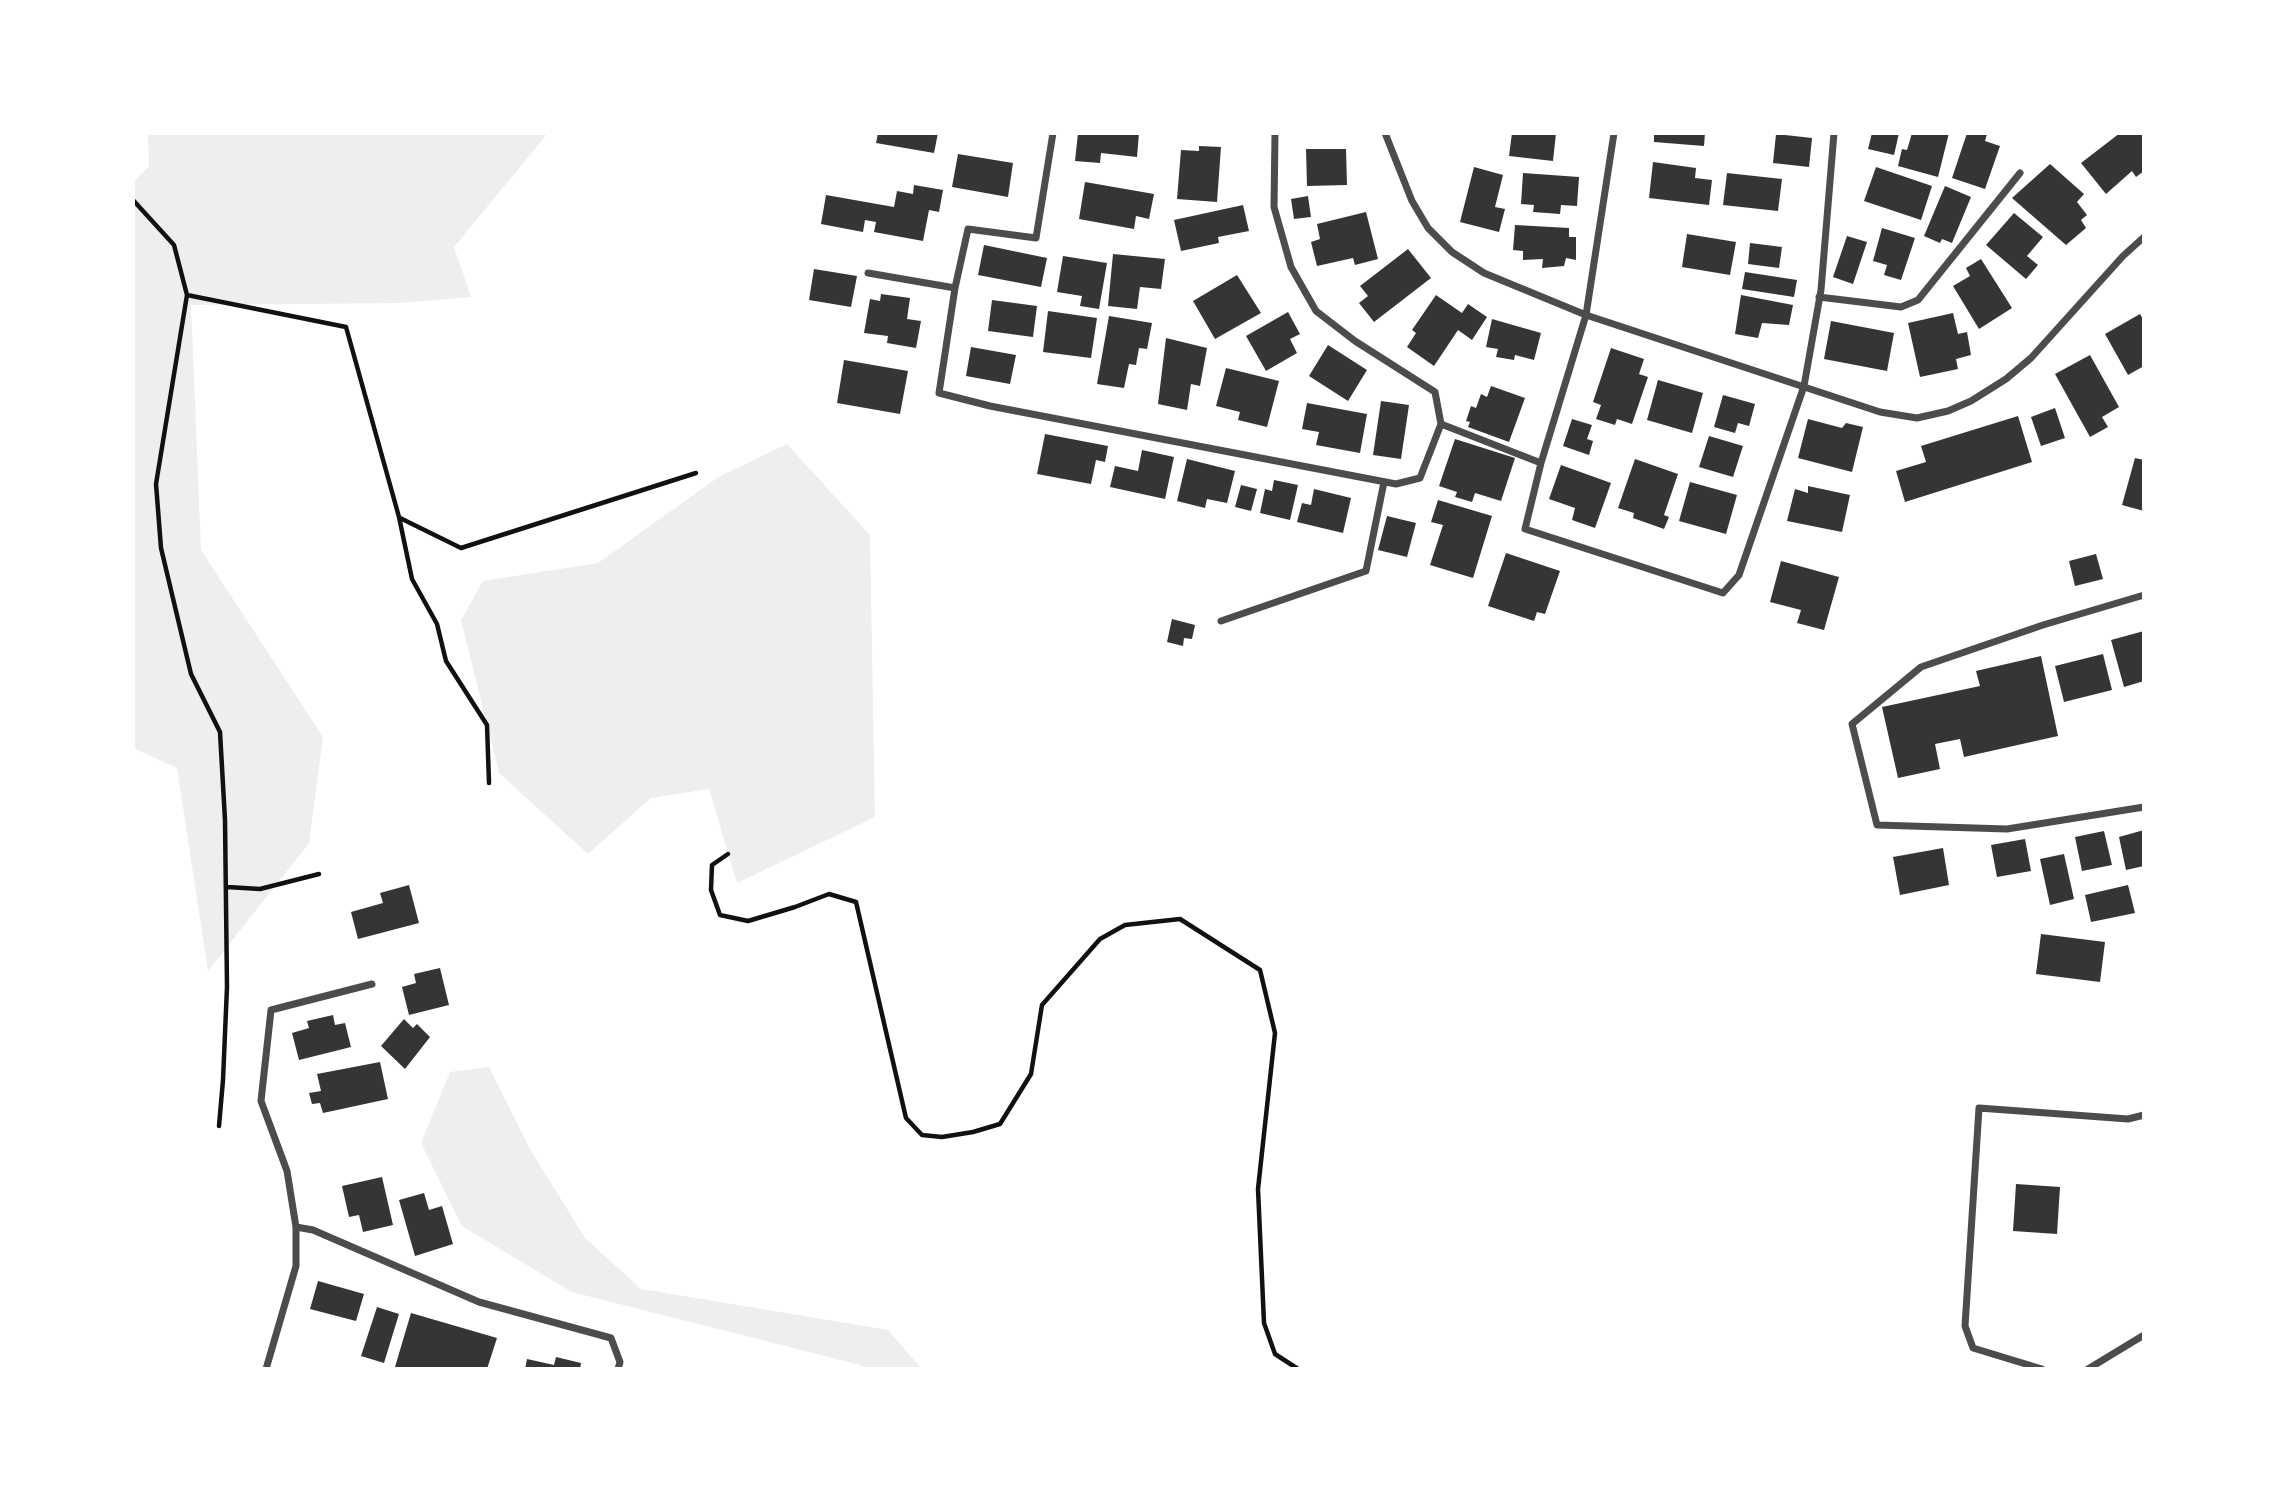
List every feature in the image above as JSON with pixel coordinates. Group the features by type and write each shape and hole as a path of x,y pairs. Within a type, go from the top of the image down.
{"street":[{"path":"1053,133 1037,238 968,229 940,393 990,407 1384,482 1396,484 1420,478 1441,424 1435,391 1355,341 1316,311 1290,267 1275,206 1275,133"},
{"path":"1385,133 1412,201 1428,228 1452,251 1484,273 1586,315 1880,412 1917,418 1948,411 1971,401 2006,379 2031,358 2123,256 2144,237"},
{"path":"1614,133 1586,315 1541,463 1525,529 1723,593 1739,575 1804,386 1819,297 1834,133"},
{"path":"1819,297 1901,307 1918,300 2020,173"},
{"path":"868,274 956,288"},
{"path":"1441,424 1541,463"},
{"path":"1221,621 1366,571 1384,482"},
{"path":"2144,595 2043,625 1920,667 1852,724 1877,825 2007,829 2144,807"},
{"path":"266,1369 296,1266 296,1227 287,1171 261,1101 271,1010 372,984"},
{"path":"2042,1369 1973,1348 1965,1326 1979,1108 2128,1119 2144,1115"},
{"path":"296,1227 313,1230 479,1302 611,1338 620,1362 618,1369"},
{"path":"2088,1369 2144,1335"}],"path":[{"path":"133,200 174,245 187,295 156,484 161,548 191,674 220,732 227,887 227,987 219,1126"},
{"path":"187,295 346,327 399,517 412,579 437,624 446,660 487,725 489,783"},
{"path":"399,517 461,548 696,473"},
{"path":"729,854 712,865 710,890 720,915 748,921 829,894 856,902 906,1118 922,1135 942,1137 1000,1124 1031,1074 1042,1005 1100,939 1125,925 1180,919 1260,970 1275,1033 1258,1189 1265,1323 1275,1354 1298,1369"},
{"path":"227,887 260,889 319,874"}],"shaded area":[{"path":"148,133 548,133 454,247 471,297 399,303 191,305 201,550 323,737 309,843 208,971 177,768 133,748 133,183 149,166"},
{"path":"787,444 870,535 875,817 737,883 709,789 651,798 588,854 499,773 461,620 483,581 598,563 720,476"},
{"path":"489,1067 530,1149 585,1238 641,1289 888,1330 922,1369 864,1369 860,1365 572,1292 462,1226 421,1143 450,1072"}],"building":[{"path":"878,133 938,133 934,153 876,143"},
{"path":"1078,133 1139,133 1137,157 1101,153 1100,163 1075,161"},
{"path":"1512,133 1556,133 1553,161 1509,156"},
{"path":"1654,133 1705,133 1704,146 1654,142"},
{"path":"1872,133 1899,133 1894,155 1868,149"},
{"path":"1912,133 1949,133 1938,177 1898,166 1902,149 1907,150"},
{"path":"1967,133 1987,134 1985,141 2000,146 1985,189 1952,178"},
{"path":"2120,133 2144,133 2144,171 2136,177 2132,171 2106,194 2081,163"},
{"path":"1776,134 1812,138 1809,167 1773,163"},
{"path":"1199,146 1221,147 1217,202 1177,199 1181,150 1199,151"},
{"path":"1306,149 1346,149 1347,185 1307,186"},
{"path":"958,154 1013,163 1008,197 952,187"},
{"path":"1653,162 1696,168 1695,178 1712,180 1709,205 1649,198"},
{"path":"2050,164 2084,194 2077,202 2087,215 2081,220 2086,228 2066,245 2012,198"},
{"path":"1474,167 1503,175 1495,207 1505,209 1499,232 1460,222"},
{"path":"1876,167 1932,186 1921,220 1864,201"},
{"path":"1523,173 1579,177 1577,206 1561,205 1560,214 1533,212 1534,205 1521,204"},
{"path":"1727,173 1782,179 1778,211 1723,205"},
{"path":"1085,182 1154,194 1149,219 1136,216 1134,229 1079,219"},
{"path":"914,185 943,190 939,212 929,210 923,241 874,232 876,222 865,220 863,232 821,224 826,195 894,207 897,191 913,194"},
{"path":"1945,186 1971,197 1952,243 1942,239 1940,243 1924,236"},
{"path":"1308,196 1311,217 1294,219 1291,199"},
{"path":"1243,205 1249,231 1218,237 1219,243 1181,251 1174,220"},
{"path":"1366,212 1378,259 1355,265 1353,258 1317,266 1311,242 1320,239 1317,224"},
{"path":"2014,213 2043,237 2027,256 2038,265 2026,279 1986,245"},
{"path":"1515,225 1569,228 1569,237 1576,237 1576,260 1566,258 1564,266 1542,268 1543,259 1523,260 1523,251 1513,250"},
{"path":"1882,228 1915,238 1901,280 1884,275 1887,265 1873,261"},
{"path":"1687,234 1736,242 1730,275 1682,267"},
{"path":"1847,236 1867,242 1853,284 1833,277"},
{"path":"1750,243 1782,247 1779,268 1748,264"},
{"path":"984,245 1047,258 1041,287 978,275"},
{"path":"1408,249 1431,278 1374,322 1359,303 1368,296 1360,286"},
{"path":"1113,254 1165,259 1161,289 1140,287 1137,309 1108,306"},
{"path":"1063,256 1107,263 1099,309 1080,306 1082,296 1057,292"},
{"path":"1981,259 2012,308 1979,329 1953,286 1970,276 1966,268"},
{"path":"814,269 857,276 851,307 809,300"},
{"path":"1745,272 1797,280 1794,297 1742,289"},
{"path":"1237,275 1261,313 1215,339 1193,301"},
{"path":"881,294 910,298 907,319 921,321 916,348 887,343 888,336 864,333 870,299 880,301"},
{"path":"1436,295 1462,313 1468,304 1487,317 1472,340 1458,330 1434,366 1407,347 1416,333 1412,330"},
{"path":"1741,295 1793,305 1789,325 1762,323 1758,338 1735,334"},
{"path":"992,300 1037,306 1033,337 988,331"},
{"path":"1048,311 1097,318 1091,358 1043,352"},
{"path":"1288,312 1300,334 1290,339 1297,353 1266,371 1246,336"},
{"path":"1953,313 1958,334 1967,332 1971,355 1956,359 1958,369 1920,377 1908,323"},
{"path":"2140,314 2144,321 2144,366 2128,375 2105,334"},
{"path":"1109,316 1152,323 1147,349 1139,348 1136,365 1129,364 1124,388 1097,384"},
{"path":"1492,319 1541,333 1534,360 1515,355 1514,360 1496,357 1498,349 1486,347"},
{"path":"1831,321 1894,333 1887,371 1824,359"},
{"path":"1166,338 1207,348 1200,386 1191,384 1187,410 1158,404"},
{"path":"1328,345 1367,370 1348,401 1309,376"},
{"path":"971,347 1016,355 1010,384 966,376"},
{"path":"1611,348 1644,359 1639,374 1648,377 1632,424 1617,419 1615,425 1596,419 1601,405 1593,402"},
{"path":"2090,355 2119,407 2102,417 2108,427 2090,437 2055,374"},
{"path":"844,360 908,371 900,414 837,403"},
{"path":"1226,368 1279,381 1267,427 1238,420 1240,412 1216,406"},
{"path":"1658,380 1703,393 1692,433 1647,420"},
{"path":"1491,386 1525,398 1509,442 1468,427 1470,422 1466,421 1471,406 1476,408 1481,394 1487,397"},
{"path":"1723,395 1755,404 1749,426 1738,423 1735,433 1714,427"},
{"path":"1381,401 1409,405 1401,459 1373,455"},
{"path":"1307,403 1367,414 1360,453 1316,445 1319,432 1302,429"},
{"path":"2055,408 2065,438 2041,446 2031,417"},
{"path":"2018,416 2032,462 1905,502 1896,471 1926,462 1921,446"},
{"path":"1572,419 1592,425 1587,439 1593,441 1589,455 1563,446"},
{"path":"1808,419 1842,428 1846,423 1863,427 1852,472 1798,458"},
{"path":"1045,434 1108,446 1105,462 1096,460 1091,484 1037,474"},
{"path":"1709,436 1743,446 1733,477 1699,467"},
{"path":"1455,439 1515,458 1501,501 1475,493 1472,502 1455,497 1457,492 1439,486"},
{"path":"1142,450 1174,457 1165,499 1110,487 1115,466 1138,471"},
{"path":"2135,458 2144,460 2144,511 2122,505"},
{"path":"1187,459 1235,471 1227,503 1207,499 1205,508 1177,501"},
{"path":"1635,459 1678,474 1664,515 1669,517 1664,529 1633,518 1634,513 1618,508"},
{"path":"1561,465 1611,483 1595,528 1572,520 1575,508 1549,499"},
{"path":"1274,480 1298,485 1290,520 1260,513 1265,489 1272,491"},
{"path":"1690,482 1737,495 1726,534 1679,521"},
{"path":"1241,485 1257,489 1251,511 1235,507"},
{"path":"1808,486 1850,495 1842,532 1787,521 1795,489 1808,493"},
{"path":"1314,489 1351,498 1343,533 1297,522 1302,503 1311,505"},
{"path":"1438,500 1492,516 1473,578 1430,565 1443,525 1431,522"},
{"path":"1387,516 1416,523 1407,557 1378,550"},
{"path":"1506,553 1560,571 1545,614 1537,612 1534,621 1488,606"},
{"path":"2096,554 2103,579 2075,586 2069,561"},
{"path":"1781,561 1839,577 1824,630 1797,623 1801,610 1770,602"},
{"path":"1172,619 1195,625 1192,639 1184,638 1183,646 1167,642"},
{"path":"2144,631 2144,681 2124,687 2111,640"},
{"path":"2103,654 2112,690 2064,702 2055,666"},
{"path":"2041,656 2058,736 1964,757 1960,739 1935,744 1940,769 1898,778 1882,707 1980,686 1976,671"},
{"path":"2144,830 2144,866 2126,870 2119,837"},
{"path":"2104,831 2112,865 2082,871 2075,837"},
{"path":"2025,839 2031,871 1997,877 1991,845"},
{"path":"1943,848 1949,885 1900,895 1893,857"},
{"path":"2064,854 2074,899 2050,905 2040,859"},
{"path":"409,885 419,923 358,939 351,912 383,903 380,893"},
{"path":"2128,885 2135,913 2091,922 2085,895"},
{"path":"2041,934 2105,942 2100,982 2036,974"},
{"path":"440,968 449,1005 409,1015 402,987 416,983 414,974"},
{"path":"333,1015 335,1025 345,1023 351,1047 299,1060 292,1033 309,1028 307,1021"},
{"path":"404,1019 413,1028 417,1024 430,1037 405,1069 381,1046"},
{"path":"380,1062 388,1099 323,1113 320,1103 312,1104 309,1093 321,1091 317,1074"},
{"path":"382,1177 393,1225 363,1232 359,1215 349,1217 342,1186"},
{"path":"2016,1184 2060,1187 2057,1234 2013,1231"},
{"path":"424,1193 429,1210 442,1206 453,1244 415,1256 399,1200"},
{"path":"318,1281 364,1294 356,1321 310,1309"},
{"path":"377,1307 399,1314 384,1363 361,1356"},
{"path":"411,1313 497,1338 487,1369 395,1367"},
{"path":"556,1357 581,1363 580,1369 525,1369 527,1359 554,1365"}]}
